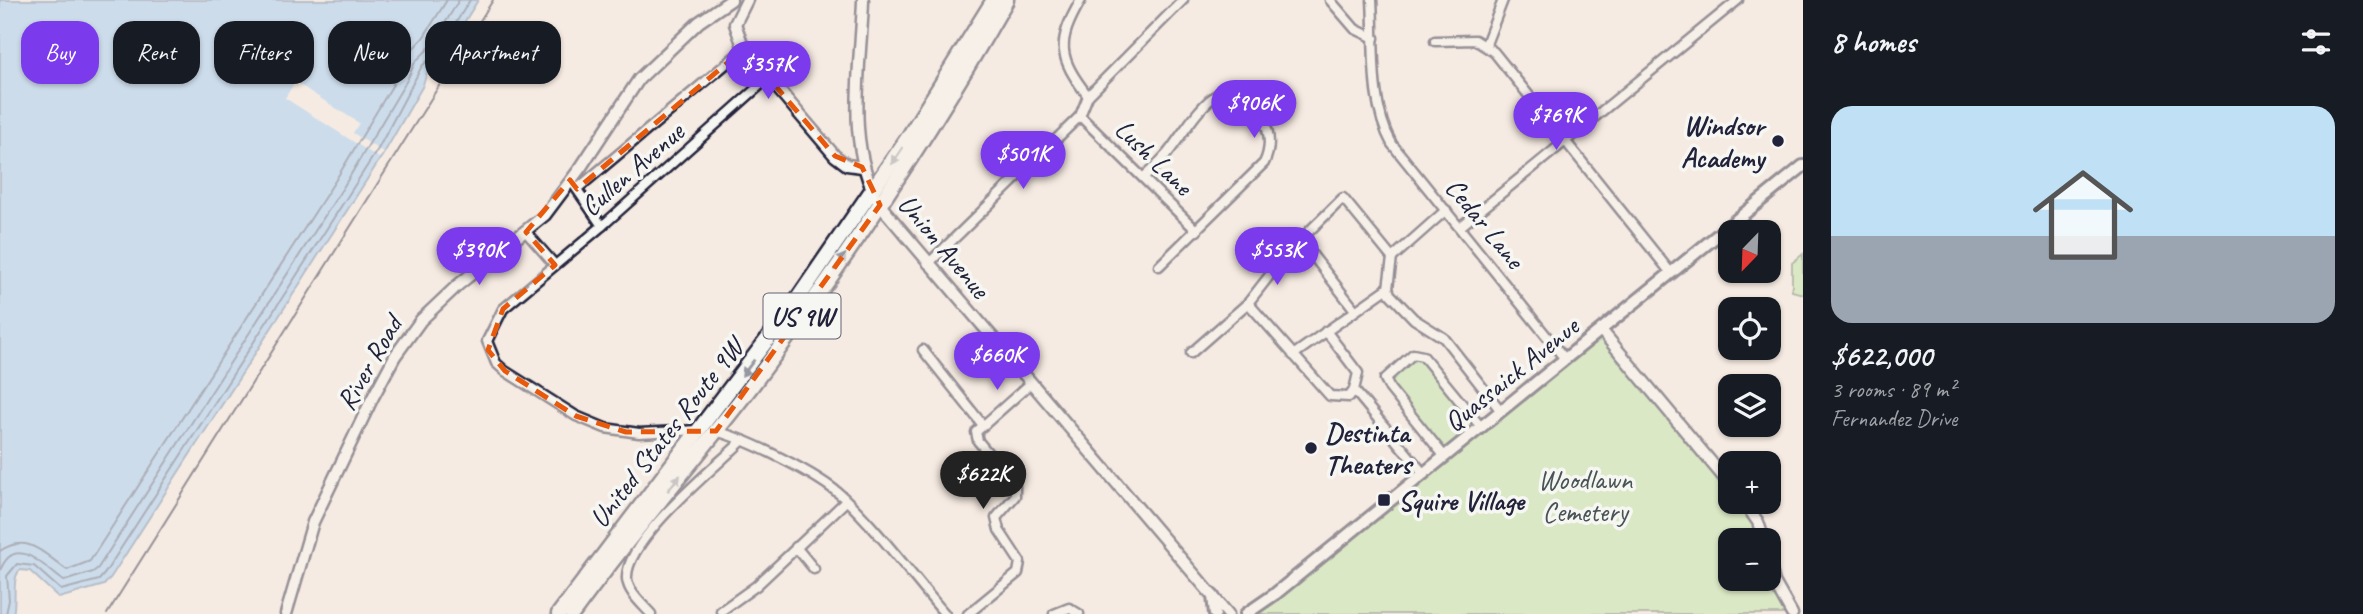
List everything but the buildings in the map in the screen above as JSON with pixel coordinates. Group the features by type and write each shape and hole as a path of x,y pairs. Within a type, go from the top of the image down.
{"highway":[{"name":"United States Route 9W","path":"559,614 876,199 994,0"},
{"name":"United States Route 9W","path":"572,614 716,431 876,199 1006,0"}],"main road":[{"name":"Quassaick Avenue","path":"1246,614 1424,474 1803,166"},
{"path":"1213,596 1215,614"}],"street":[{"name":"River Road","path":"286,614 313,522 395,356 421,320 444,297 545,215 639,79 699,22 731,0"},
{"path":"747,0 735,24 744,49 836,158 847,165 862,167"},
{"name":"Union Avenue","path":"863,0 858,131 862,167 876,199 928,264 1228,614"},
{"path":"1081,0 1067,26 1062,52 1070,72 1088,96"},
{"path":"928,264 1080,116 1088,96 1183,0"},
{"path":"1330,0 1355,29 1374,38"},
{"name":"Cedar Lane","path":"1372,0 1379,109 1384,129 1392,144 1566,359"},
{"path":"1486,44 1503,0"},
{"path":"1460,227 1738,0"},
{"path":"1435,41 1475,40 1486,44 1671,273"},
{"path":"577,189 744,49"},
{"name":"Cullen Avenue","path":"768,78 603,226 503,309 487,341 496,363 576,416 605,428 639,433 716,431 743,439 782,459 846,500 945,614"},
{"path":"1144,177 1167,155 1196,114 1216,94 1225,90 1245,94 1267,128 1267,157 1255,173 1159,266"},
{"name":"Lush Lane","path":"1080,116 1197,231"},
{"path":"570,180 603,226"},
{"path":"1191,353 1248,303 1273,267 1343,198 1392,258"},
{"path":"1446,210 1392,258 1388,288 1414,319 1444,338 1501,411"},
{"path":"526,232 555,265"},
{"path":"1300,239 1355,310"},
{"path":"1293,355 1388,288"},
{"path":"1248,303 1330,396 1349,397 1354,390 1358,373 1326,331"},
{"path":"1601,330 1718,470"},
{"path":"923,350 982,424"},
{"path":"1445,457 1386,382 1389,374 1397,367 1413,354 1423,356 1481,427"},
{"path":"968,614 1013,578 1020,568 1017,555 999,530 996,518 1015,496 1016,489 978,441 976,432 1031,383"},
{"path":"1354,390 1424,474"},
{"path":"651,614 634,594 627,580 631,562 659,521 743,439"},
{"path":"721,611 756,586 846,500"},
{"path":"796,547 814,569"},
{"path":"1779,591 1792,614"},
{"path":"1054,614 1069,608 1079,614"}],"highlighted area":[{"path":"744,49 835,156 862,167 880,205 716,431 626,432 576,416 505,371 488,350 503,309 555,265 526,232 570,180 577,189"}],"green space":[{"path":"1803,254 1803,294 1792,291 1792,263"},
{"name":"Woodlawn Cemetery","path":"1601,330 1718,471 1718,514 1749,514 1757,528 1718,528 1718,591 1777,591 1792,614 1245,614 1445,457 1386,382 1418,353 1481,427"}],"water":[{"path":"0,0 478,0 465,21 425,21 425,78 422,87 384,153 111,577 104,585 59,598 30,571 20,570 16,578 13,614 0,614"}],"pier":[{"path":"294,84 298,84 359,123 353,133 384,153 379,158 285,98"}],"railway":[{"path":"107,614 493,0"}],"place":[{"name":"Windsor Academy","path":"1778,141"},
{"name":"Destinta Theaters","path":"1311,448"},
{"name":"Squire Village","path":"1384,500"}]}
